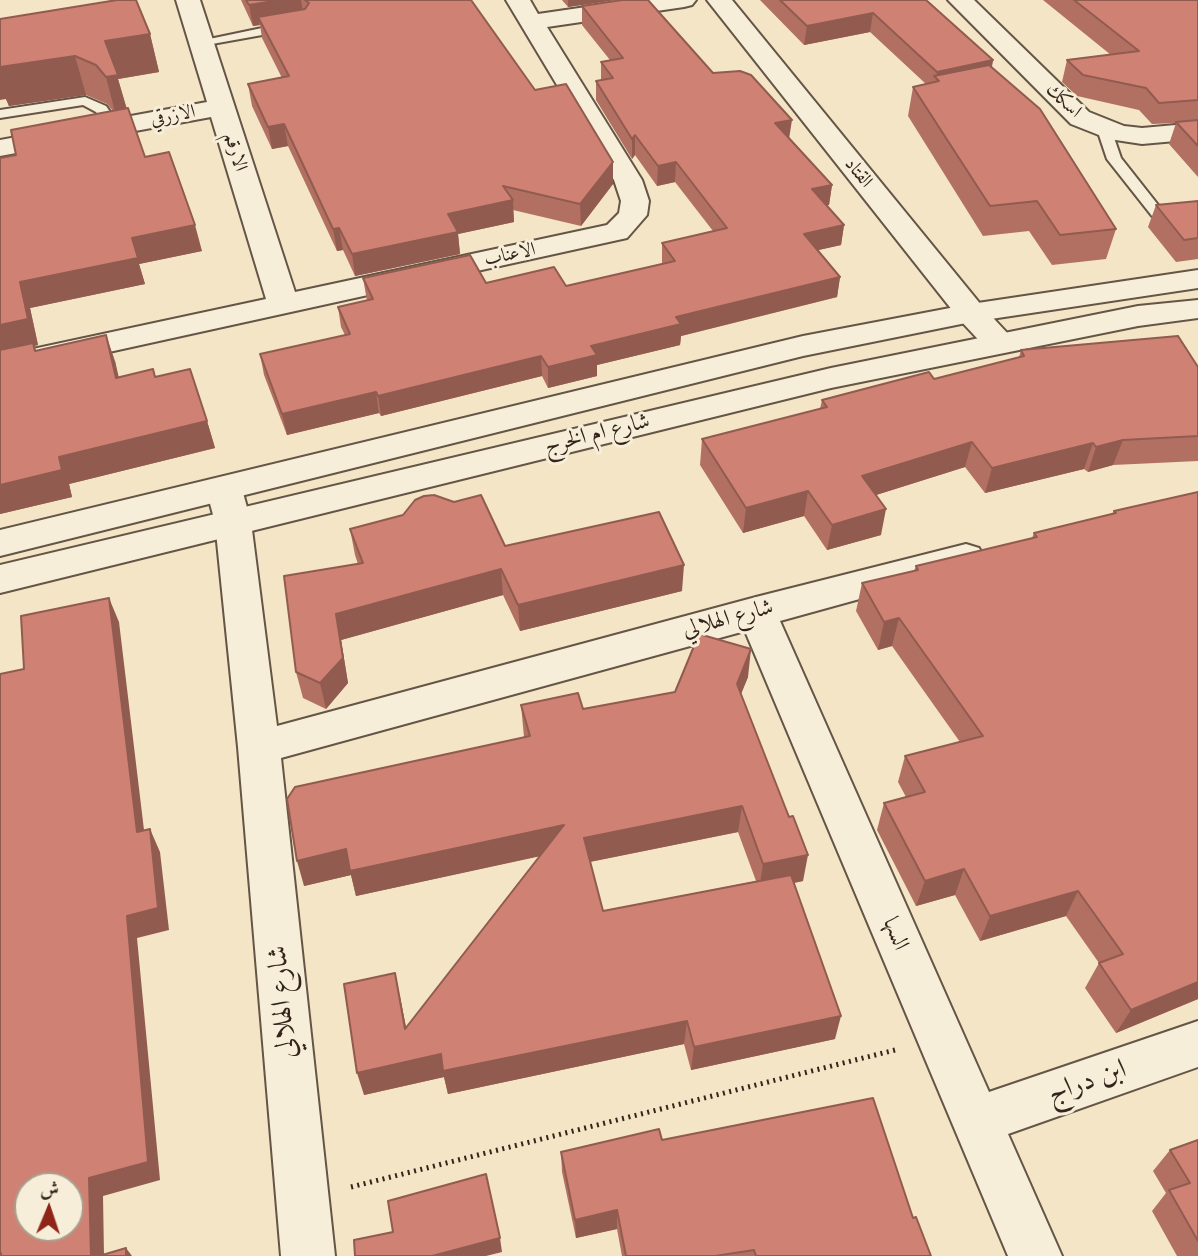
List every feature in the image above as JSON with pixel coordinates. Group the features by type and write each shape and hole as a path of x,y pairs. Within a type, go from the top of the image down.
{"street":[{"name":"الارقم","path":"188,0 283,303"},
{"name":"الاعناب","path":"0,366 617,232 634,215 635,201 628,180 525,11 684,0"},
{"name":"القتاد","path":"719,0 971,313 999,343"},
{"name":"اسكك","path":"960,0 1080,118 1104,129 1142,136 1198,131"},
{"name":"الازرقي","path":"0,148 222,107"},
{"name":"شارع ام الخرج","path":"0,579 229,505 803,346 971,313 1198,279"},
{"name":"شارع ام الخرج","path":"0,543 229,505 999,343 1138,316 1198,309"},
{"name":"شارع الهلالي","path":"229,505 259,747 308,1256"},
{"name":"شارع الهلالي","path":"259,747 756,611 997,549"},
{"name":"السها","path":"756,611 1035,1256"},
{"name":"ابن دراج","path":"976,1121 1198,1044"}],"lane":[{"path":"201,42 304,24"},
{"path":"0,114 85,101 101,109 114,127"},
{"path":"1104,129 1114,159 1157,213"}],"path":[{"path":"302,1200 940,1039"}],"building":[{"path":"117,0 136,0 150,34 105,41 118,75 106,77 96,65 75,56 0,67 0,19"},
{"path":"246,0 280,0 249,5"},
{"path":"305,0 471,0 535,90 566,84 613,162 580,204 503,186 513,200 448,214 458,232 352,254 339,228 333,229 284,124 268,127 248,84 289,76 258,17 305,9 309,3"},
{"path":"622,0 648,0 713,73 740,71 751,75 792,120 775,123 832,185 812,189 844,225 804,234 840,277 676,317 681,324 591,346 597,355 548,367 541,356 378,396 376,392 282,414 260,354 350,334 338,307 373,299 363,278 470,255 486,283 554,267 566,286 675,261 662,243 727,228 676,162 658,166 635,135 632,139 596,81 613,78 601,62 623,58 582,6"},
{"path":"780,0 926,0 993,60 937,72 873,13 807,26"},
{"path":"1074,0 1198,0 1198,100 1159,103 1146,88 1083,75 1067,60 1139,51"},
{"path":"989,65 1040,109 1116,229 1060,235 1037,201 990,206 913,87 939,81 934,76"},
{"path":"128,108 145,157 169,152 195,225 132,238 138,258 20,282 28,319 0,325 0,158 16,155 11,130"},
{"path":"1198,120 1198,146 1176,122"},
{"path":"1198,201 1198,238 1184,240 1156,205"},
{"path":"106,335 116,378 153,369 155,377 190,369 207,421 59,457 62,470 0,485 0,350 33,343 35,351"},
{"path":"1178,336 1198,367 1198,436 1123,440 1096,447 1093,443 992,468 972,442 862,476 886,509 832,525 808,491 746,508 702,439 827,407 822,400 929,372 934,379 1024,356 1021,350"},
{"path":"1198,492 1198,982 1131,1010 1099,963 1123,954 1078,891 990,916 964,869 925,881 884,803 925,792 905,756 983,736 899,618 884,622 862,583 918,570 916,566 1037,537 1034,533 1116,513 1114,511"},
{"path":"434,495 454,502 481,495 505,546 659,512 684,565 518,605 501,569 336,614 343,658 320,683 296,672 284,576 363,563 350,529 403,515 415,500"},
{"path":"109,598 137,832 150,829 158,908 127,916 148,1162 89,1178 91,1256 0,1254 0,674 24,669 21,616"},
{"path":"699,634 751,649 737,684 789,817 793,816 808,855 763,864 742,806 584,838 603,911 791,875 841,1016 694,1047 687,1021 443,1071 441,1054 357,1073 344,984 395,973 405,1029 564,825 350,871 346,849 297,861 287,799 295,787 530,736 521,705 578,693 583,709 675,692"},
{"path":"873,1098 913,1218 916,1217 931,1256 756,1256 754,1250 715,1256 626,1256 617,1210 575,1220 561,1152 659,1129 662,1140"},
{"path":"1198,1140 1198,1241 1169,1190 1190,1183 1170,1150"},
{"path":"486,1174 500,1238 432,1256 355,1256 354,1240 393,1232 388,1201"},
{"path":"126,1248 126,1256 99,1256"}]}
